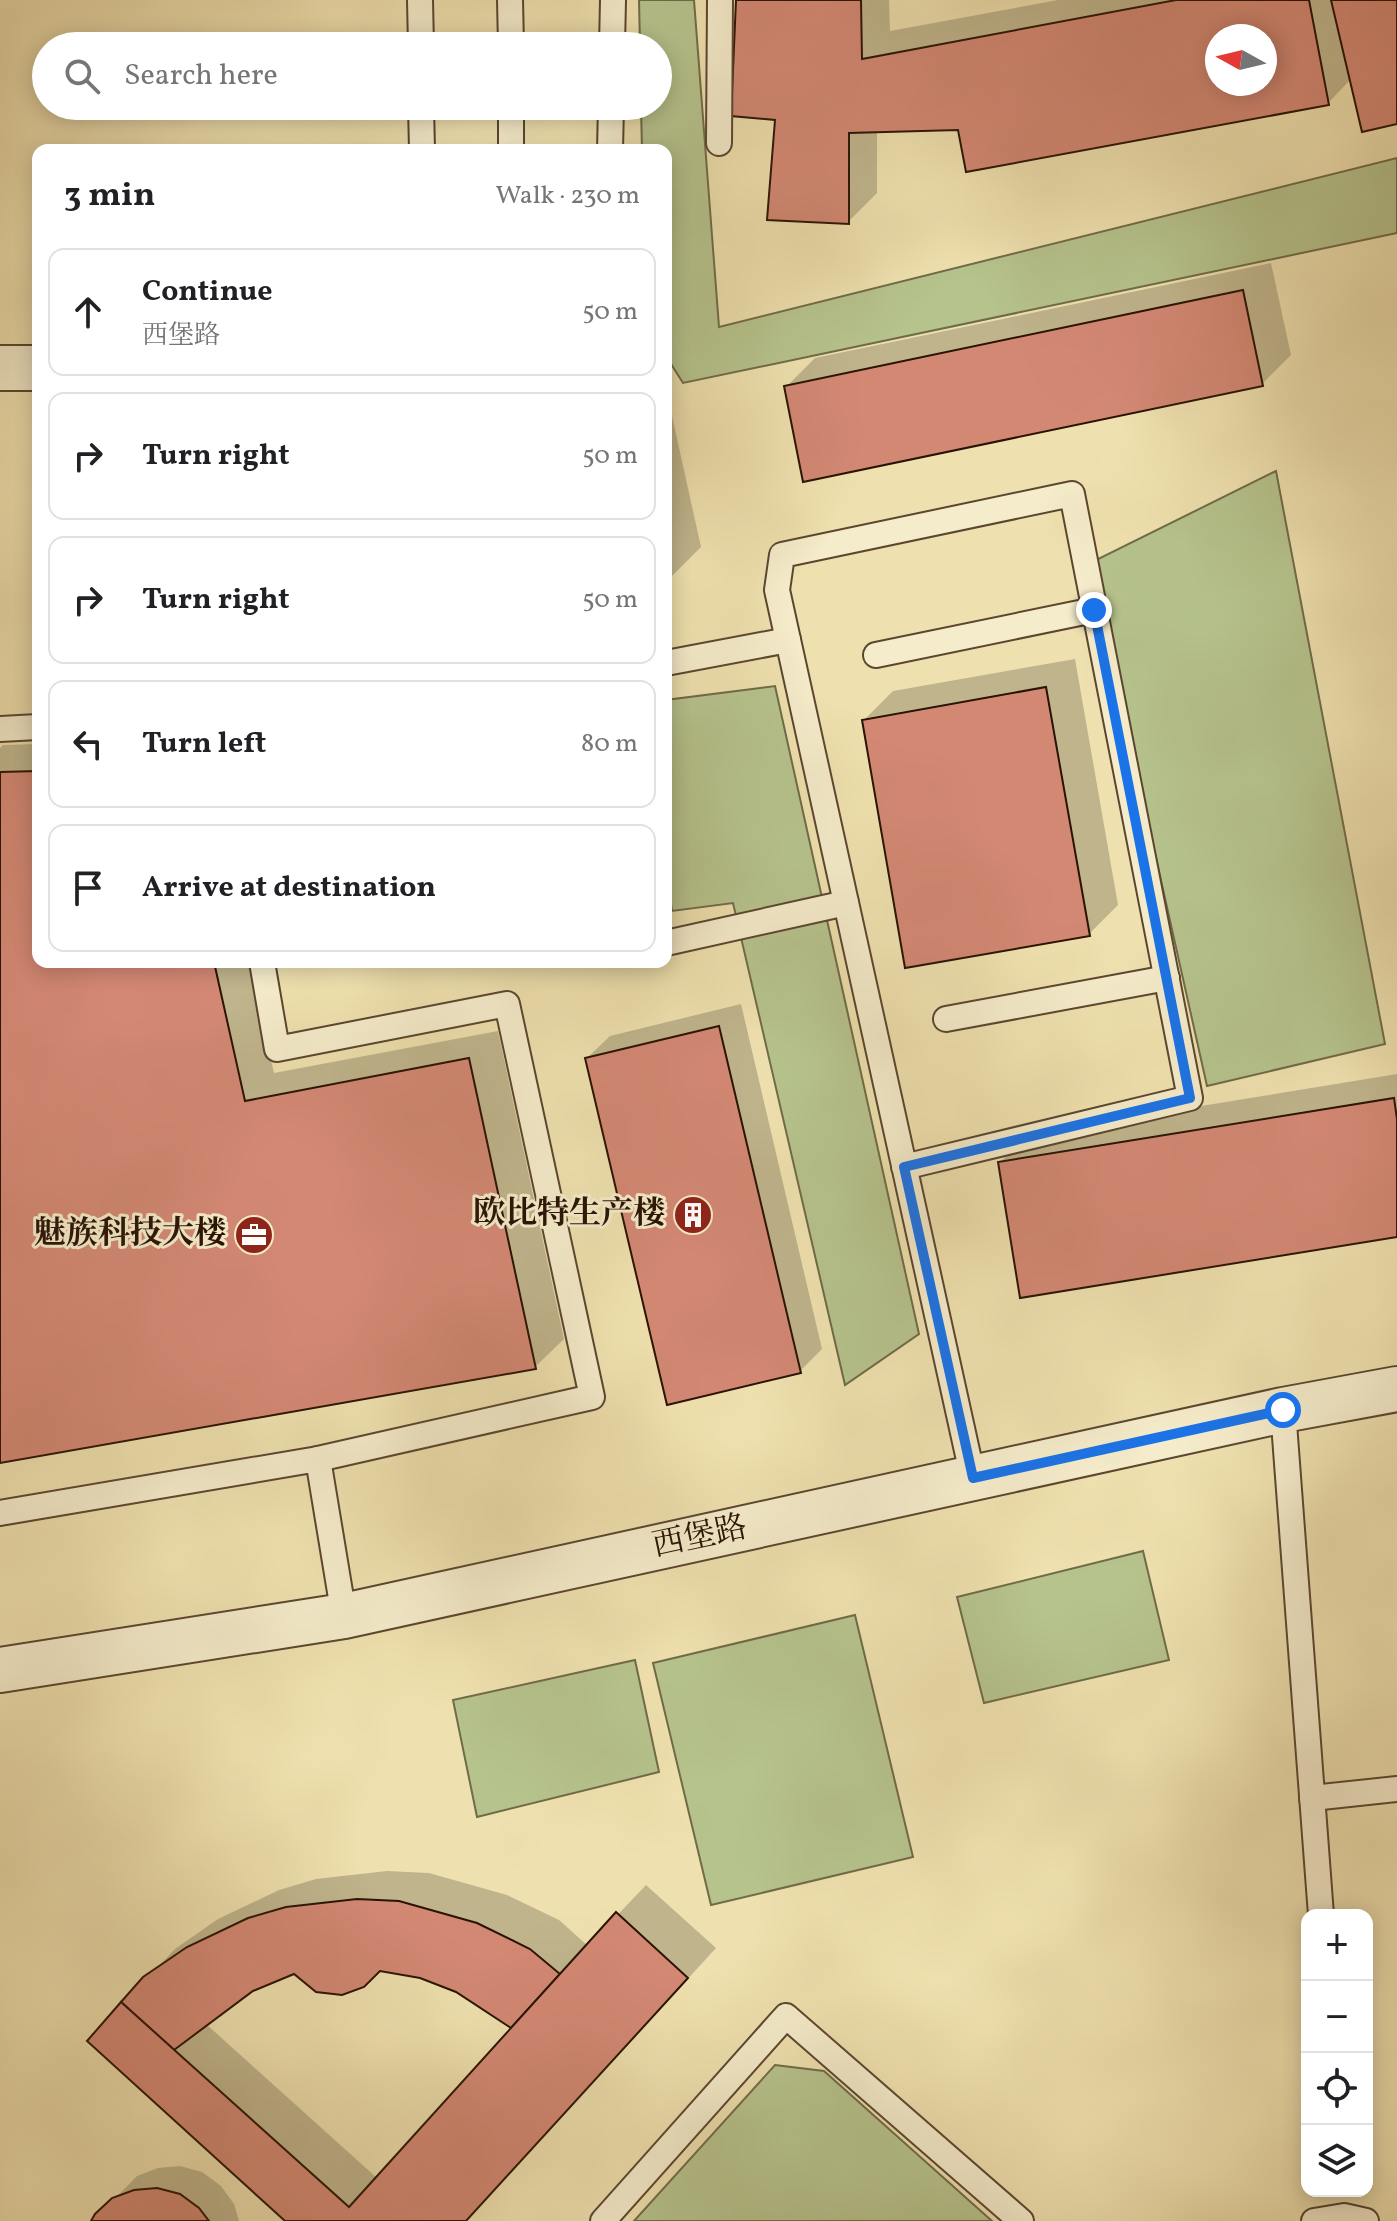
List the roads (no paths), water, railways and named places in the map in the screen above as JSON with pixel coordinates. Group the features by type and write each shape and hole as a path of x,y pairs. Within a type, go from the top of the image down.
{"street":[{"path":"0,368 32,368"},
{"name":"西堡路","path":"0,1670 344,1616 1283,1410 1397,1389"}],"lane":[{"path":"420,0 421,32"},
{"path":"510,0 511,32"},
{"path":"612,32 613,0"},
{"path":"719,143 720,0"},
{"path":"421,120 422,144"},
{"path":"511,120 511,144"},
{"path":"610,144 611,120"},
{"path":"904,1167 1190,1098 1072,494 782,555 777,590 904,1167 973,1478"},
{"path":"876,655 1094,610"},
{"path":"672,662 788,640"},
{"path":"0,729 32,727"},
{"path":"672,942 846,903"},
{"path":"0,1513 318,1459 592,1397 507,1004 277,1049 263,968"},
{"path":"946,1019 1167,978"},
{"path":"1283,1410 1321,1909"},
{"path":"318,1459 344,1616"},
{"path":"1312,1798 1397,1789"},
{"path":"603,2221 786,2016 1021,2221"},
{"path":"1314,2221 1355,2218 1345,2197"}],"place":[{"name":"欧比特生产楼","path":"693,1215"},
{"name":"魅族科技大楼","path":"254,1235"}]}
